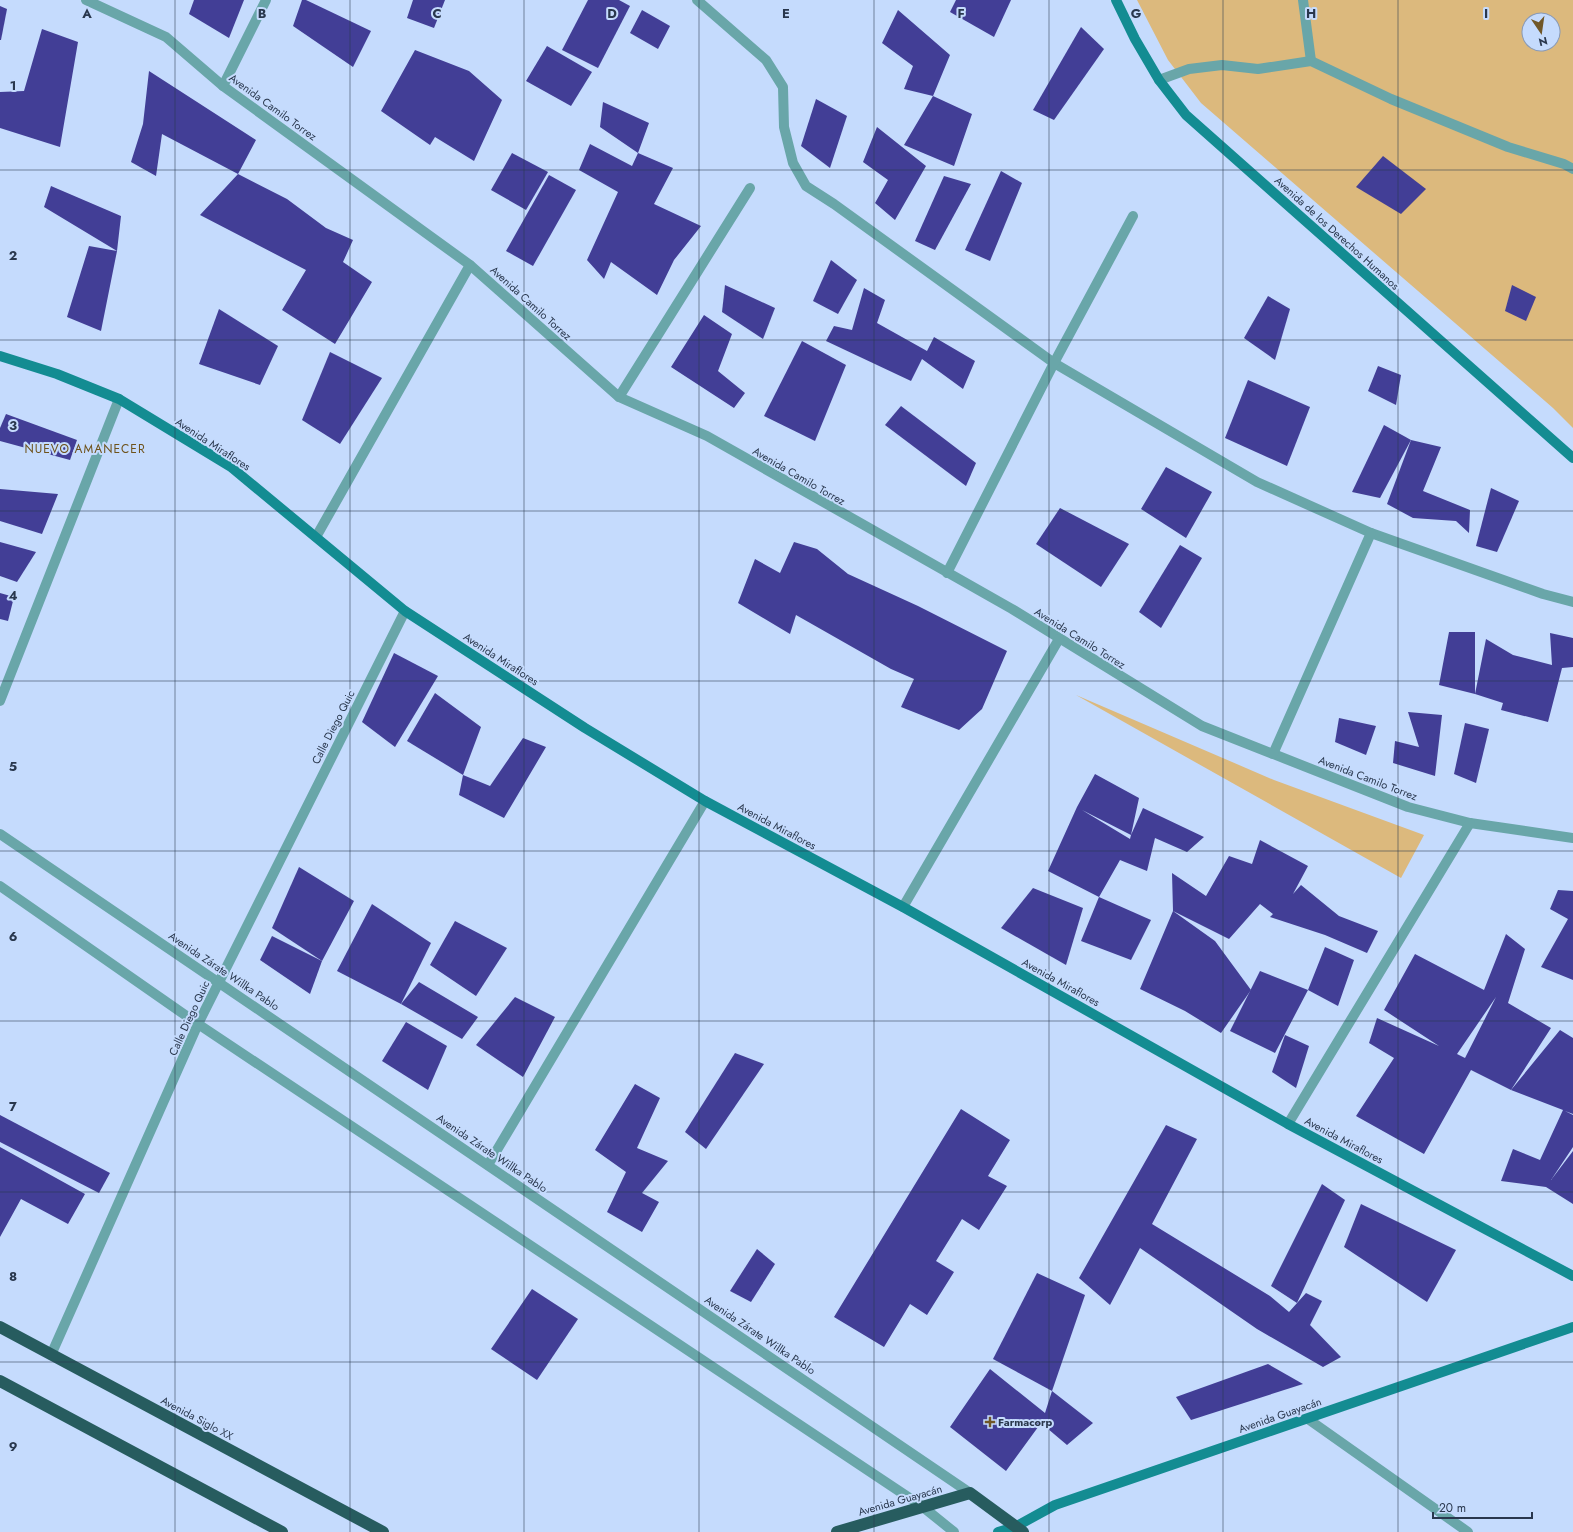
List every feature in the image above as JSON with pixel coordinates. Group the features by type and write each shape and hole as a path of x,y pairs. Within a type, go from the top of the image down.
{"highway":[{"name":"Avenida Siglo XX","path":"0,1327 383,1532"},
{"path":"0,1381 282,1532"},
{"name":"Avenida Guayacán","path":"837,1532 970,1493"},
{"path":"970,1493 1019,1529"}],"street":[{"name":"Avenida Camilo Torrez","path":"86,0 166,36 223,86 470,265 619,397 706,436 1012,609 1202,726 1408,807 1470,823 1573,838"},
{"path":"223,86 266,0"},
{"path":"697,0 766,60 783,87 784,127 793,163 806,186 834,204 1054,363 1257,482 1371,533 1542,594 1573,602"},
{"name":"Avenida de los Derechos Humanos","path":"1116,0 1159,80 1186,115 1573,458"},
{"path":"1303,0 1311,61"},
{"path":"1159,80 1189,69 1222,65 1258,69 1311,61 1391,99 1508,147 1564,164 1573,169"},
{"path":"619,397 750,188"},
{"path":"947,573 1054,363 1133,216"},
{"path":"316,537 470,265"},
{"name":"Avenida Miraflores","path":"0,356 58,374 119,399 231,467 405,611 585,728 705,801 903,906 1288,1124 1573,1276"},
{"path":"0,701 119,399"},
{"path":"1273,754 1371,533"},
{"name":"Calle Diego Quic","path":"51,1355 198,1024 405,611"},
{"path":"903,906 1059,639"},
{"path":"488,1165 705,801"},
{"path":"1288,1124 1470,823"},
{"name":"Avenida Zárate Willka Pablo","path":"0,834 970,1493"},
{"path":"0,886 198,1024 923,1507 954,1532"},
{"name":"Avenida Guayacán","path":"998,1532 1019,1529 1055,1505 1573,1327"},
{"path":"1308,1419 1468,1532"}],"shaded area":[{"path":"1137,0 1573,0 1573,428 1553,408 1201,103 1168,60"},
{"path":"1076,695 1274,780 1424,835 1401,878"}],"building":[{"path":"194,0 244,0 229,38 189,14"},
{"path":"302,0 306,0 371,31 353,67 293,26"},
{"path":"413,0 445,0 434,28 407,18"},
{"path":"588,0 619,0 630,6 598,68 562,50"},
{"path":"956,0 1011,0 994,37 950,12"},
{"path":"0,6 7,9 1,40 0,40"},
{"path":"642,10 670,26 658,49 630,33"},
{"path":"898,10 950,55 933,96 904,89 913,66 882,43"},
{"path":"1081,27 1104,49 1054,120 1033,110"},
{"path":"42,29 78,42 60,147 0,128 0,92 24,91"},
{"path":"547,46 592,72 571,106 526,81"},
{"path":"415,50 469,71 502,100 474,161 435,137 430,145 381,111"},
{"path":"149,71 256,140 238,174 162,134 156,176 131,162 143,124"},
{"path":"933,96 972,114 954,166 904,145"},
{"path":"816,99 847,116 830,168 801,146"},
{"path":"603,102 649,123 638,153 600,127"},
{"path":"877,127 926,166 895,220 875,203 888,180 863,162"},
{"path":"590,144 632,166 638,153 673,168 654,204 701,226 674,260 657,295 611,262 604,279 587,260 618,192 579,170"},
{"path":"512,153 548,172 526,210 491,190"},
{"path":"1383,156 1426,189 1401,214 1356,187"},
{"path":"1001,171 1022,183 990,261 965,250"},
{"path":"238,174 287,199 326,228 353,240 343,262 372,282 335,344 282,310 306,270 200,215"},
{"path":"549,175 576,190 533,266 506,251"},
{"path":"944,176 971,184 935,250 915,241"},
{"path":"51,186 121,216 117,251 44,207"},
{"path":"89,246 117,251 101,331 67,317"},
{"path":"831,260 857,280 838,314 813,301"},
{"path":"725,285 775,308 763,339 722,312"},
{"path":"1512,285 1536,297 1526,321 1505,311"},
{"path":"864,288 885,300 877,323 927,351 934,337 975,361 963,389 922,359 911,381 826,341 834,326 852,330"},
{"path":"1268,296 1290,309 1275,360 1244,338"},
{"path":"219,309 278,346 260,385 199,364"},
{"path":"704,315 732,334 718,371 745,393 734,408 671,367"},
{"path":"802,341 846,365 815,441 764,416"},
{"path":"330,352 382,378 340,444 302,420"},
{"path":"1378,366 1401,375 1396,405 1368,391"},
{"path":"1248,380 1310,407 1287,466 1225,438"},
{"path":"901,406 976,463 966,486 885,425"},
{"path":"6,414 77,440 70,460 0,441 0,428"},
{"path":"1384,425 1411,440 1380,498 1352,492"},
{"path":"1411,440 1441,447 1423,491 1470,510 1469,533 1456,521 1413,518 1387,504"},
{"path":"1166,467 1212,492 1186,538 1141,509"},
{"path":"1491,488 1519,501 1497,552 1476,546"},
{"path":"0,489 58,494 42,534 0,521"},
{"path":"1060,508 1129,544 1101,587 1036,544"},
{"path":"0,542 36,552 17,582 0,576"},
{"path":"794,542 817,549 848,574 918,606 1007,651 982,709 959,730 901,707 914,679 891,669 796,615 790,634 738,603 755,559 780,573"},
{"path":"1180,545 1202,558 1161,628 1139,612"},
{"path":"0,593 14,597 8,621 0,619"},
{"path":"1449,632 1475,632 1475,694 1439,685"},
{"path":"1550,633 1573,638 1573,667 1562,668 1548,722 1501,710 1503,703 1475,694 1486,639 1513,655 1552,665"},
{"path":"394,653 438,676 395,747 362,722"},
{"path":"435,693 481,727 463,775 407,741"},
{"path":"1408,712 1442,715 1435,776 1393,763 1395,741 1419,747"},
{"path":"1339,718 1376,726 1366,755 1335,742"},
{"path":"1465,723 1489,729 1476,783 1454,774"},
{"path":"523,738 546,747 504,818 459,795 463,775 490,786"},
{"path":"1095,774 1139,798 1131,835 1143,808 1204,837 1187,852 1155,838 1147,871 1120,860 1099,897 1048,871 1077,807","holes":["1082,810 1131,835 1130,839"]},
{"path":"1260,840 1308,866 1293,894 1301,885 1339,916 1378,931 1367,953 1325,935 1270,917 1273,914 1260,904 1229,939 1173,911 1172,873 1206,896 1229,856 1252,864"},
{"path":"299,867 354,901 322,961 272,928"},
{"path":"1033,888 1083,908 1066,965 1001,928"},
{"path":"1558,890 1573,891 1573,980 1541,967 1568,919 1550,909"},
{"path":"1099,897 1151,920 1131,960 1081,941"},
{"path":"372,904 431,943 401,1004 337,971"},
{"path":"1173,911 1215,941 1251,990 1221,1033 1185,1011 1140,989"},
{"path":"455,921 507,948 476,996 430,965"},
{"path":"1506,934 1525,949 1508,1003 1551,1028 1511,1090 1471,1070 1424,1154 1356,1116 1394,1058 1369,1043 1377,1018 1439,1046 1384,1010 1415,954 1484,990","holes":["1496,997 1465,1058 1457,1054"]},
{"path":"272,936 322,961 310,994 260,960"},
{"path":"1325,947 1354,960 1338,1006 1308,990"},
{"path":"1260,971 1308,990 1275,1053 1230,1031"},
{"path":"419,982 478,1017 462,1039 401,1004"},
{"path":"515,997 555,1017 523,1077 476,1045"},
{"path":"406,1022 447,1046 428,1090 382,1061"},
{"path":"1560,1030 1573,1038 1573,1114 1565,1111 1573,1115 1573,1147 1551,1180 1573,1151 1573,1204 1546,1187 1501,1181 1513,1149 1540,1160 1563,1110 1511,1090"},
{"path":"1285,1035 1309,1046 1296,1088 1272,1072"},
{"path":"735,1053 764,1064 706,1149 685,1132"},
{"path":"635,1084 660,1098 637,1148 668,1161 642,1193 659,1202 642,1232 607,1212 626,1172 595,1150"},
{"path":"961,1109 1010,1140 988,1176 1007,1186 979,1230 962,1219 936,1261 954,1272 927,1315 910,1304 884,1347 834,1317"},
{"path":"0,1115 110,1173 99,1193 0,1142"},
{"path":"1166,1125 1197,1139 1152,1224 1270,1296 1289,1312 1306,1293 1322,1301 1310,1325 1341,1357 1323,1367 1257,1329 1140,1248 1110,1305 1079,1278"},
{"path":"0,1147 85,1194 68,1224 21,1199 0,1237"},
{"path":"1322,1184 1345,1200 1297,1303 1271,1286"},
{"path":"1361,1204 1456,1250 1427,1302 1344,1247"},
{"path":"757,1249 775,1264 751,1302 730,1291"},
{"path":"1037,1273 1085,1295 1052,1391 993,1359"},
{"path":"532,1289 578,1319 537,1380 491,1349"},
{"path":"1268,1364 1303,1384 1191,1420 1176,1397"},
{"path":"990,1369 1045,1413 1052,1391 1093,1423 1067,1445 1041,1423 1006,1471 950,1427"}],"place":[{"name":"Farmacorp","path":"990,1422"}],"district":[{"name":"NUEVO AMANECER","path":"85,449"}]}
